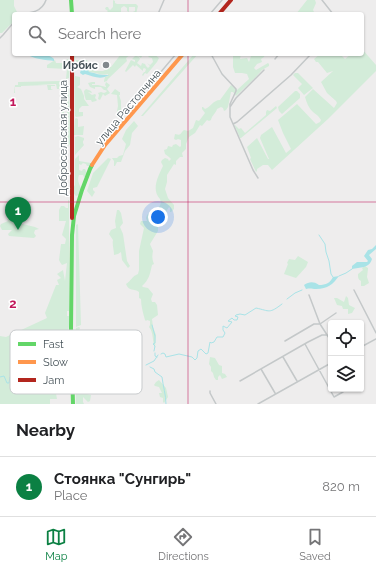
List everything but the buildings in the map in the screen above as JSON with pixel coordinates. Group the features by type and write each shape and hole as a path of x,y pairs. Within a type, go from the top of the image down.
{"main road":[{"path":"72,0 72,12"},
{"path":"220,12 230,0"},
{"name":"Добросельская улица","path":"72,56 72,196 74,209"},
{"name":"улица Растопчина","path":"80,197 86,178 108,142 182,56"},
{"name":"улица Растопчина","path":"71,330 72,223 74,209 93,167 106,146 182,56"},
{"path":"72,196 80,197"},
{"name":"улица Растопчина","path":"73,330 74,209"},
{"name":"улица Растопчина","path":"73,394 73,404"}],"street":[{"path":"37,12 46,0"},
{"path":"159,12 164,0"},
{"path":"212,12 222,0"},
{"path":"322,0 330,10"},
{"path":"0,38 12,24"},
{"name":"улица Растопчина","path":"135,110 132,106 174,56"},
{"path":"212,56 222,74 236,89 230,104 230,117 253,170 258,178"},
{"path":"275,59 278,56"},
{"path":"233,124 291,75 309,56"},
{"path":"230,107 236,98 264,70"},
{"path":"354,290 376,333"},
{"path":"240,381 322,335 327,335 320,324 309,295"},
{"path":"285,341 314,324 320,324 336,312"},
{"path":"364,345 376,339"},
{"path":"305,344 328,386"},
{"path":"283,357 297,382"},
{"path":"258,404 328,365"},
{"path":"261,369 276,394"},
{"path":"210,391 216,404"},
{"path":"331,392 334,397 343,392"}],"green space":[{"path":"0,0 14,0 14,6 17,12 12,12 12,23 2,33 0,33"},
{"path":"113,0 117,4 136,4 138,6 136,12 133,12 135,11 135,7 129,7 129,12 124,6 121,8 121,12 107,12 108,11 105,9 108,7 110,10 113,7"},
{"path":"307,0 315,0 316,3 313,10 314,12 298,12"},
{"path":"364,51 376,65 376,71 328,119 272,170 268,165 263,165 257,169 256,172 250,159 251,158 247,147 257,138 269,159 260,138 261,135 272,127 286,153 291,149 278,120 297,104 316,124 320,122 321,120 318,116 310,109 305,97 313,89 334,108 337,103 327,93 321,82 333,71 327,73 314,59 318,56 342,56 345,59 349,56 364,56"},
{"path":"74,56 75,65 78,68 75,70 75,76 80,77 80,85 77,87 81,89 84,99 89,106 82,106 79,109 79,112 83,112 83,116 75,116"},
{"path":"119,56 128,56 126,58 127,61 107,81 104,82 105,77 108,76 108,74 103,75 89,72 86,67 76,64 76,60 87,60 89,65 95,71 103,71 107,69 107,67 111,67"},
{"path":"135,56 139,57 140,59 137,63 141,66 142,63 145,64 148,68 150,66 147,63 150,65 153,62 152,58 148,57 149,56 156,56 159,58 147,74 145,73 143,76 142,75 146,69 144,68 143,71 136,65 135,67 133,65 126,72 125,71 131,60 135,62 135,60 132,59"},
{"path":"192,56 196,56 143,116 141,116"},
{"path":"233,56 241,56 240,59 247,58 249,62 251,56 264,56 261,59 262,62 257,64 254,68 256,70 268,63 269,64 269,66 262,70 236,96 233,92 231,92 226,110 224,111 221,107 217,109 211,120 207,120 202,126 200,125 195,133 189,137 186,144 186,149 182,153 183,157 180,157 176,161 176,165 174,164 167,175 165,189 168,198 174,205 174,209 170,212 169,207 158,223 158,231 150,244 153,251 152,258 154,264 152,265 148,279 142,286 148,288 153,294 151,299 152,302 155,302 157,305 158,315 152,319 156,335 155,348 152,332 149,327 150,321 145,320 141,299 139,298 139,292 130,289 126,284 138,274 139,270 139,251 144,228 140,224 141,221 147,221 147,215 149,213 152,214 161,202 157,195 156,183 163,166 161,162 162,160 165,158 169,161 171,159 165,154 164,150 167,149 168,146 172,147 176,144 180,147 181,146 181,140 174,139 175,134 180,134 184,130 188,131 193,128 196,120 199,121 205,113 202,107 205,109 216,101 220,100 231,85 237,90 249,79 247,74 235,73 233,67"},
{"path":"67,59 70,60 69,78 66,79 67,69 47,68 47,65 55,60 56,63 66,63"},
{"path":"298,73 313,88 304,95 298,88 302,84 293,75"},
{"path":"60,81 59,89 57,89 56,84 37,84 55,85 55,86 51,86 51,89 53,90 48,90 47,85 15,87 14,93 15,85 18,85 18,82"},
{"path":"95,82 95,84 92,85 106,87 106,82 110,85 107,89 110,93 105,96 103,94 100,100 98,99 98,93 104,93 107,91 101,87 95,87 95,89 90,87 88,83"},
{"path":"67,87 69,89 70,144 68,146 67,145"},
{"path":"86,89 91,91 92,93 88,92 92,95 96,95 96,101 92,102 91,100 86,100 84,91"},
{"path":"115,89 120,92 121,112 126,113 120,118 116,116 118,106 117,95 111,94"},
{"path":"295,91 300,94 300,98 282,114 278,107"},
{"path":"64,99 66,102 64,105 65,147 63,148 64,172 62,174 62,149 60,148 60,142 62,142 63,116 61,112 63,106 62,102 64,102"},
{"path":"276,106 277,108 240,138 234,124 239,129 241,128 245,133 266,115 267,110 270,111"},
{"path":"76,118 78,119 78,127 84,126 83,135 74,135"},
{"path":"134,121 138,126 132,133 130,145 125,151 121,162 117,162 114,166 114,161 112,158 117,158 123,155 126,144 122,139 126,130"},
{"path":"116,122 122,123 107,140 108,130 111,125"},
{"path":"78,136 84,138 84,145 75,155 75,137"},
{"path":"79,155 79,161 91,163 91,166 87,166 83,163 81,165 79,164 79,170 82,171 85,169 87,173 85,177 83,175 79,175 78,180 81,188 79,195 76,196 74,194 75,159"},
{"path":"108,158 111,159 97,187 93,188 95,192 92,197 87,191 93,173"},
{"path":"69,200 69,311 67,311 67,316 69,316 68,330 21,330 47,318 45,313 56,285 59,285 57,280 61,278 57,274 63,270 65,281 67,263 62,265 59,260 61,244 65,244 66,239 62,235 66,221 59,221 59,210 61,206 68,208"},
{"path":"117,210 121,213 123,223 120,227 123,234 127,261 130,266 128,268 122,260 121,252 114,255 113,240 109,234 111,230 116,228 115,221"},
{"path":"7,219 14,219 14,222 39,229 35,230 34,233 36,236 34,238 9,236 8,234 12,230 2,230 0,226 8,221"},
{"path":"78,224 81,325 76,327 76,225"},
{"path":"298,256 308,262 306,267 296,278 284,274 289,259 295,260"},
{"path":"365,266 368,268 367,277 369,283 361,286 361,281 358,278 358,274"},
{"path":"346,296 348,298 349,305 355,308 352,313 348,314 348,309 343,309 342,306 337,305 334,298 344,302"},
{"path":"10,335 10,394 56,394 57,399 50,399 50,404 0,404 0,336 6,337"},
{"path":"210,357 215,358 219,365 222,366 222,373 227,377 222,379 220,375 218,380 216,380 209,364"},
{"path":"159,380 166,388 168,397 164,403 163,398 160,397 159,393 162,393 159,387 154,385"},
{"path":"76,394 91,395 90,401 88,402 83,397 84,404 76,404"}],"water":[{"path":"29,56 49,56 54,59 54,61"},
{"path":"82,66 86,66 89,72 100,75 109,75 100,78 85,74 83,75 80,73"},
{"path":"376,245 376,249 369,255 372,259 369,264 364,267 352,269 352,266 357,262 368,261 364,256 368,250 372,249"},
{"path":"339,276 332,284 324,288 306,289 304,285 311,282 324,285 331,281 333,277"}],"waterway":[{"path":"319,235 325,244 331,274 333,277"},
{"path":"339,276 352,269"},
{"path":"287,299 302,290"},
{"path":"161,354 165,354 166,357 179,354 192,357 195,360 197,358 198,351 201,349 206,354 208,353 210,342 214,342 217,337 223,337 225,333 223,326 227,328 232,322 228,321 232,318 237,320 238,317 235,316 236,315 245,315 256,308 269,311 282,304"},
{"path":"152,325 155,336 155,343 153,344 155,346 154,351"},
{"path":"155,353 155,356 157,357"},
{"path":"146,365 154,361 158,355"},
{"path":"150,367 162,377 166,404"},
{"path":"0,377 4,376 7,383 9,383 10,377"}],"traffic: fast":[{"path":"71,0 72,12"},
{"path":"71,330 72,235 74,216 92,165"},
{"path":"73,394 73,404"}],"traffic: slow":[{"path":"92,165 105,145 181,56"}],"traffic: jam":[{"path":"221,12 231,0"},
{"path":"72,56 72,218"}],"place":[{"name":"Ирбис","path":"106,65"},
{"name":"Стоянка \"Сунгирь\"","path":"18,230"}]}
